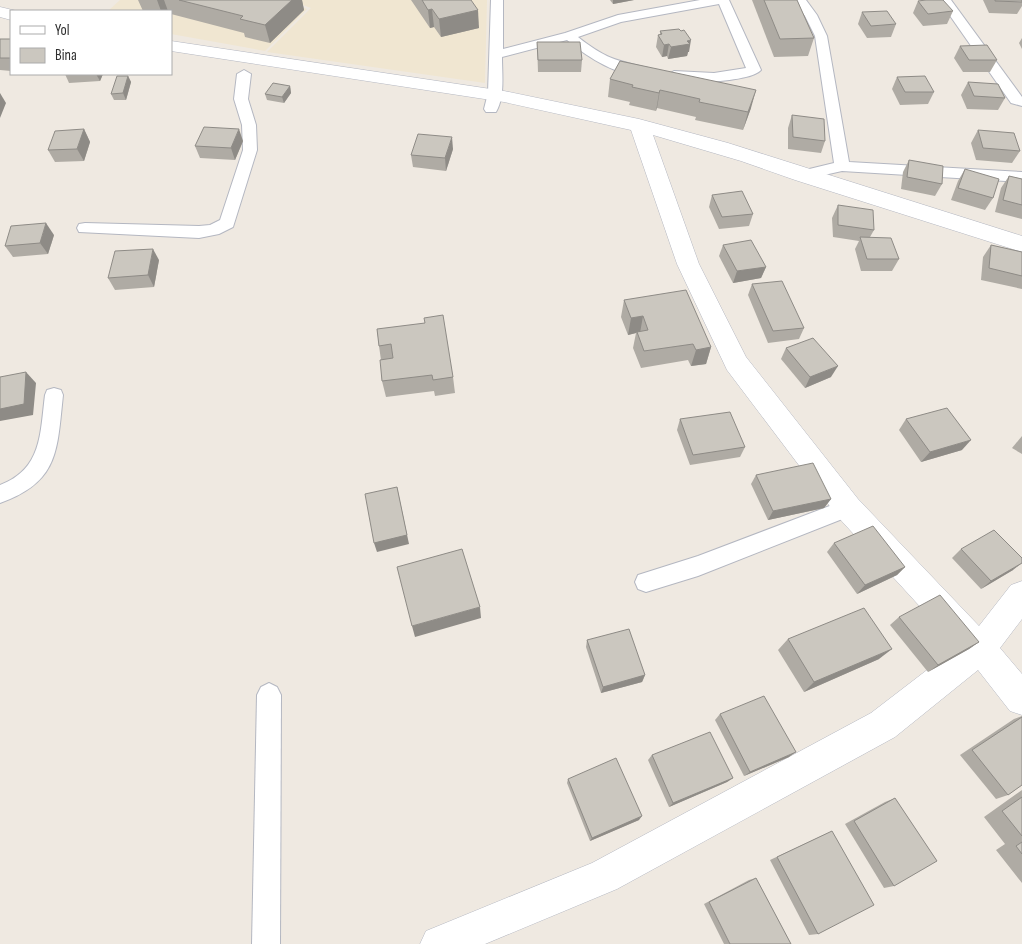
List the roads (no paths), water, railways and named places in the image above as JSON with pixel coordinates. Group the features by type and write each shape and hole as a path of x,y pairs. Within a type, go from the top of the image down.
{"street":[{"path":"493,101 497,0"},
{"path":"496,56 530,45 569,36 618,19 721,0 754,70 734,77 694,78 622,68 603,62 569,36"},
{"path":"799,0 811,14 821,36 842,166"},
{"path":"945,0 1016,100 1022,102"},
{"path":"172,46 437,87 493,101 550,120 641,134 768,177 802,175 842,166 1022,177"},
{"path":"172,60 308,86"},
{"path":"84,228 199,232 214,230 226,223 250,150 248,125 241,99 244,74"},
{"path":"383,97 493,101"},
{"path":"641,134 659,177 688,264 736,363 848,508 980,649 1022,699"},
{"path":"802,175 1022,244"},
{"path":"0,494 14,490 39,471 46,453 54,395"},
{"path":"646,582 698,566 848,508"},
{"path":"439,944 604,876 883,725 980,649 1022,595"},
{"path":"266,944 269,695"}]}
